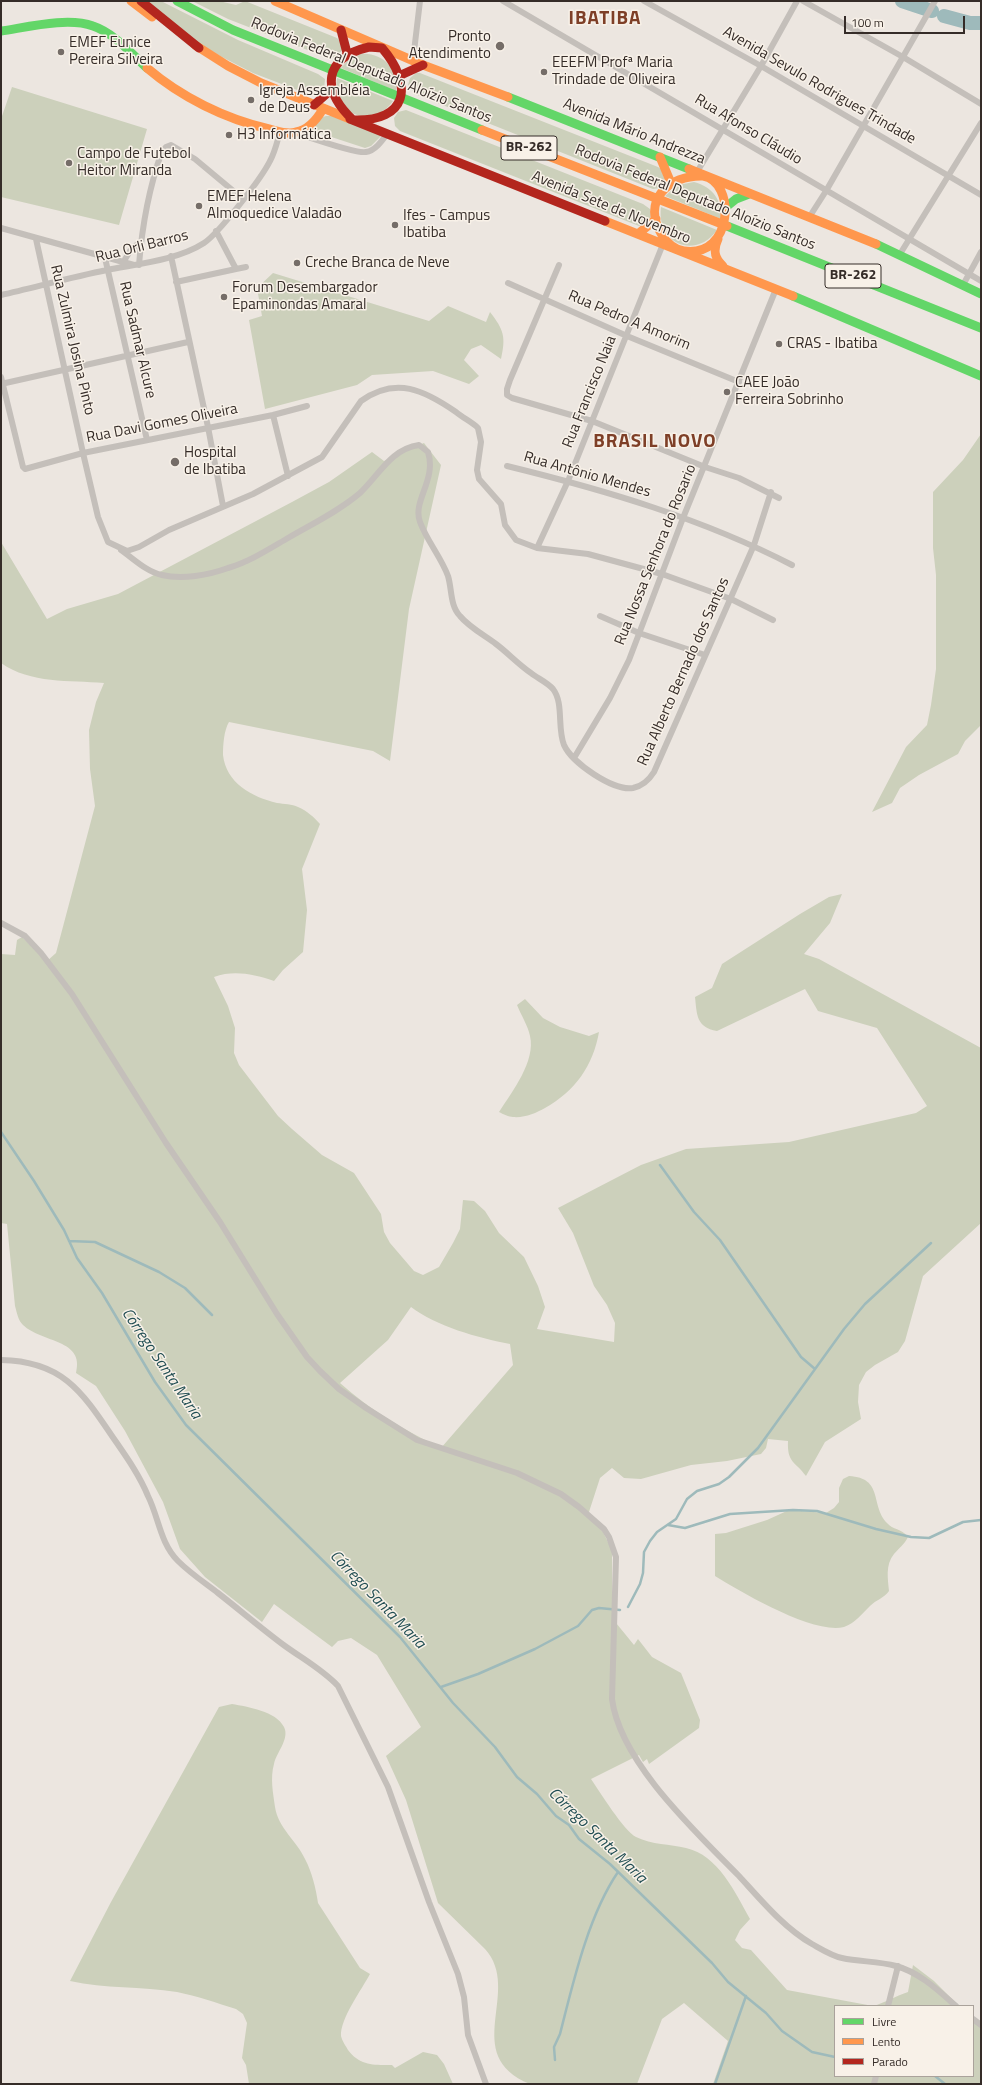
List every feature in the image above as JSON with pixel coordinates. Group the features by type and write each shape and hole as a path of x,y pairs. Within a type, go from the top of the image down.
{"main road":[{"name":"Avenida Sete de Novembro","path":"131,1 199,48 246,76 323,109 776,289 981,376"},
{"path":"141,1 199,48"},
{"name":"Rodovia Federal Deputado Aloízio Santos","path":"177,1 233,30 401,99 657,198 981,328"},
{"name":"Avenida Mário Andrezza","path":"275,1 423,65 660,157 749,194 810,216 900,254 981,294"},
{"path":"1,31 67,24 93,25 111,36 154,73 175,88 238,120 280,132 295,133 316,120 323,109 322,98"},
{"path":"341,30 347,53"},
{"path":"361,48 382,48 396,62 401,75 403,88 401,99 393,110 383,116 371,120 353,120 342,110 331,90 333,70 336,64 347,53 361,48"},
{"path":"401,75 423,65"},
{"path":"314,105 331,90"},
{"path":"660,157 671,183"},
{"path":"719,237 704,248 694,251 676,249 665,240 656,220 657,198 671,183 689,177 708,178 720,191 726,208 725,225 719,237 715,244 715,258 729,270"},
{"path":"726,208 736,199 749,194"},
{"path":"638,234 656,220"}],"street":[{"path":"413,60 420,1"},
{"name":"Rua Afonso Cláudio","path":"503,1 981,281"},
{"name":"Avenida Sevulo Rodrigues Trindade","path":"644,1 761,66 981,195"},
{"path":"697,172 761,66 797,1"},
{"path":"803,1 903,57 981,104"},
{"path":"810,216 930,13 935,1"},
{"path":"900,254 981,123"},
{"name":"Rua Orli Barros","path":"1,295 107,270 136,265 171,256 204,243 243,199 271,159 280,132"},
{"path":"295,133 365,152 375,147 387,134"},
{"path":"1,228 105,258 124,261 136,265 154,176 162,151 171,145 183,150 243,199"},
{"path":"216,231 236,268"},
{"name":"Rua Zulmira Josina Pinto","path":"36,239 98,517 108,542"},
{"path":"124,261 130,251 141,241"},
{"name":"Rua Francisco Naia","path":"537,548 568,481 663,244"},
{"path":"963,285 981,252"},
{"path":"171,256 188,342 208,427 223,506"},
{"name":"Rua Sadmar Alcure","path":"105,258 147,440"},
{"path":"559,265 546,300 507,389 507,394 512,398 592,421 705,467 739,478 771,492 778,498"},
{"path":"176,282 246,267"},
{"name":"Rua Pedro A Amorim","path":"508,283 626,336 739,382"},
{"name":"Rua Nossa Senhora do Rosario","path":"574,758 620,680 683,518 776,289"},
{"path":"1,382 188,342"},
{"name":"Rua Davi Gomes Oliveira","path":"1,382 23,468 29,469 83,453 273,415 308,406"},
{"path":"108,542 127,551 139,547 169,530 288,476 322,457 361,401 382,389 406,388 417,390 432,396 475,425 480,435 477,470 479,479 501,504 505,525 516,540 537,548 588,554 662,574 731,599 773,620"},
{"path":"273,415 288,476"},
{"name":"Rua Alberto Bernado dos Santos","path":"108,542 150,570 164,576 179,577 228,569 262,553 338,508 358,494 395,454 412,446 420,445 428,452 430,466 428,484 417,514 424,531 447,574 455,610 464,621 554,690 558,704 561,737 568,751 574,758 595,775 619,786 635,788 643,785 654,772 754,546 771,492"},
{"name":"Rua Antônio Mendes","path":"507,466 568,481 683,518 754,546 792,566"},
{"path":"600,616 639,633 705,655"},
{"path":"1,923 25,936 41,953 72,994 166,1143 220,1222 277,1314 307,1357 320,1371 340,1389 366,1408 417,1440 538,1482 561,1494 579,1507 604,1529 609,1537 616,1557 612,1698 614,1711 618,1725 634,1753 678,1812 773,1912 811,1944 841,1958 874,1961 898,1966 924,1981 955,2005"},
{"path":"1,1360 27,1362 45,1367 65,1379 79,1390 93,1408 140,1479 151,1503 164,1543 171,1554 186,1568 274,1638 329,1677 338,1686 388,1787 429,1902 458,1974 464,1993 468,2035 486,2084"},
{"path":"888,2005 898,1966"}],"green space":[{"path":"147,1 161,1 238,40 318,74 325,79 324,91 318,96 313,96 253,73 192,39"},
{"path":"192,1 219,1 236,5 245,1 337,38 340,41 342,50 337,57 328,58 228,19"},
{"path":"360,54 376,56 388,64 395,76 396,91 341,68 349,59"},
{"path":"416,73 420,73 658,167 661,169 665,180 659,188 653,189 415,94 408,85 410,78"},
{"path":"337,78 393,101 384,110 375,115 364,116 355,114 347,109 340,101 337,91"},
{"name":"Campo de Futebol Heitor Miranda","path":"12,87 147,129 119,225 1,197 1,119"},
{"path":"406,110 643,204 650,209 650,218 647,223 639,226 400,131 395,126 394,118 398,112"},
{"path":"333,116 382,135 371,146 365,148 310,130 320,118"},
{"path":"694,182 706,187 715,195 720,206 721,219 665,196 678,185"},
{"path":"661,207 717,230 708,239 699,244 689,246 679,244 671,238 665,230 661,220"},
{"path":"273,273 429,321 448,306 486,322 490,312 503,334 501,359 481,345 471,349 464,360 479,376 469,384 433,371 372,375 357,385 265,409 249,320 262,316 257,288"},
{"path":"981,434 981,725 965,741 958,754 919,775 900,788 892,803 872,812 906,747 927,725 931,705 936,669 936,575 933,548 933,492 963,460"},
{"path":"424,443 441,465 409,609 390,761 373,751 229,722 226,729 223,755 225,765 235,781 250,793 258,797 277,803 293,805 301,809 310,814 320,824 302,869 307,910 303,952 283,970 274,981 259,976 236,973 214,977 228,1006 235,1028 234,1053 239,1065 278,1116 322,1155 354,1173 381,1214 384,1232 390,1243 414,1271 423,1275 439,1267 460,1229 463,1200 474,1201 485,1211 499,1233 524,1257 538,1286 545,1307 537,1329 614,1342 615,1323 607,1305 594,1286 573,1233 558,1208 641,1165 686,1149 789,1142 916,1113 927,1106 877,1028 818,1011 805,989 717,1031 705,1027 697,1015 695,997 712,988 722,964 829,897 842,894 830,923 804,954 819,959 981,1048 981,1223 923,1276 905,1341 898,1352 866,1372 859,1385 858,1402 861,1419 825,1442 806,1476 790,1458 788,1441 768,1439 766,1448 761,1454 727,1461 691,1465 641,1479 624,1478 612,1468 600,1478 588,1515 603,1532 612,1550 612,1618 634,1645 638,1639 652,1657 681,1673 700,1720 699,1728 649,1764 647,1759 643,1762 639,1755 591,1779 606,1801 625,1827 636,1837 648,1842 686,1848 707,1858 716,1866 732,1887 750,1919 740,1930 735,1940 742,1948 751,1950 787,1990 868,2005 834,2005 834,2077 974,2077 974,2020 981,2025 981,2084 713,2084 728,2041 684,2003 662,2019 637,2084 530,2084 509,2072 498,2057 495,2040 498,1984 495,1966 485,1949 438,1903 406,1800 386,1756 421,1727 377,1655 351,1638 338,1641 332,1647 274,1604 262,1622 205,1577 180,1549 163,1502 125,1431 96,1386 76,1373 77,1362 74,1354 60,1343 31,1331 23,1325 18,1316 15,1306 7,1224 1,1223 1,954 15,955 17,940 22,937 47,961 56,953 95,806 90,769 89,730 96,702 104,683 38,678 25,675 1,663 1,542 47,619 67,609 118,594 329,482 372,452 384,461","holes":["411,1307 433,1320 458,1330 510,1344 513,1365 441,1448 388,1419 363,1402 340,1383 388,1340"]},
{"path":"525,999 543,1018 560,1027 589,1036 599,1032 587,1067 574,1085 565,1094 545,1108 534,1113 522,1117 511,1117 499,1112 522,1076 530,1056 531,1046 529,1032 517,1005"},
{"path":"849,1476 860,1478 872,1487 882,1516 887,1523 903,1532 908,1537 891,1558 889,1563 889,1591 872,1604 855,1621 844,1627 831,1628 815,1625 797,1619 759,1601 715,1576 715,1534 726,1533 767,1520 789,1510 826,1513 834,1508 839,1502 839,1488 843,1479"},
{"path":"232,1704 253,1708 268,1713 275,1717 284,1727 284,1741 275,1760 272,1775 277,1815 284,1828 302,1852 310,1869 318,1903 360,1968 370,1974 352,2004 344,2021 341,2036 342,2040 348,2050 357,2059 368,2064 392,2065 395,2068 423,2052 437,2055 444,2064 453,2084 249,2084 246,2065 242,2058 247,2023 243,2014 236,2009 177,1992 83,1984 70,1981 111,1902 219,1707"},
{"path":"913,1965 934,1981 958,2005 876,2005 908,1992"}],"waterway":[{"path":"902,1 932,11"},
{"path":"944,16 970,23 981,23"},
{"name":"Córrego Santa Maria","path":"1,1132 34,1181 64,1230 77,1258 102,1293 155,1382 186,1425 400,1637 453,1703 495,1747 517,1777 537,1794 556,1816 569,1825 579,1839 610,1864 712,1963 728,1982 766,2013 782,2031 812,2052 834,2057"},
{"path":"660,1165 694,1212 720,1240 801,1357 815,1369"},
{"path":"69,1241 95,1242 159,1272 185,1288 212,1315"},
{"path":"628,1607 640,1584 643,1573 644,1552 657,1532 676,1519 687,1499 697,1491 719,1484 729,1477 758,1448 844,1329 865,1304 931,1243"},
{"path":"668,1525 685,1528 730,1514 793,1510 817,1511 876,1529 911,1537 929,1538 963,1522 981,1520"},
{"path":"441,1687 478,1674 535,1649 578,1626 592,1610 599,1608 620,1610"},
{"path":"555,2060 554,2047 560,2034 570,1993 590,1929 607,1890 618,1872"},
{"path":"715,2084 746,1996"},
{"name":"Córrego Santa Maria","path":"936,2077 945,2084"}],"traffic: fast":[{"path":"177,1 233,30 482,130"},
{"path":"1,31 35,25 72,22 83,23 108,33 147,68"},
{"path":"508,97 689,169"},
{"path":"726,207 736,199 749,194"},
{"path":"727,226 981,328"},
{"path":"876,244 981,294"},
{"path":"793,296 981,376"}],"traffic: slow":[{"path":"131,1 152,17"},
{"path":"275,1 423,65 508,97"},
{"path":"195,45 228,66 261,83 350,119"},
{"path":"147,68 160,79 204,106 253,125 279,132 293,133 304,129 315,120 323,109"},
{"path":"482,130 727,226"},
{"path":"660,157 671,183"},
{"path":"689,169 876,244"},
{"path":"703,176 714,181 721,191 725,204 725,218 721,232 713,243 701,250 684,251 677,249 666,241 656,223 655,211 657,201 662,192 669,185 690,177 703,176"},
{"path":"638,234 656,219"},
{"path":"605,221 793,296"},
{"path":"718,239 715,247 715,254 723,266"}],"traffic: jam":[{"path":"141,1 199,48"},
{"path":"341,30 347,53"},
{"path":"369,47 382,48 392,62 399,75 401,88 400,99 395,108 385,115 371,119 353,120 343,109 336,97 332,87 332,76 335,67 343,59 354,52 369,47"},
{"path":"401,75 423,65"},
{"path":"314,105 331,90"},
{"path":"350,119 605,221"}],"place":[{"name":"Pronto Atendimento","path":"500,46"},
{"name":"EMEF Eunice Pereira Silveira","path":"61,52"},
{"name":"EEEFM Profª Maria Trindade de Oliveira","path":"544,72"},
{"name":"Igreja Assembléia de Deus","path":"251,100"},
{"name":"H3 Informática","path":"229,135"},
{"name":"Campo de Futebol Heitor Miranda","path":"69,163"},
{"name":"EMEF Helena Almoquedice Valadão","path":"199,206"},
{"name":"Ifes - Campus Ibatiba","path":"395,225"},
{"name":"Creche Branca de Neve","path":"297,263"},
{"name":"Forum Desembargador Epaminondas Amaral","path":"224,297"},
{"name":"CRAS - Ibatiba","path":"779,344"},
{"name":"CAEE João Ferreira Sobrinho","path":"727,392"},
{"name":"Hospital de Ibatiba","path":"175,462"}],"district":[{"name":"IBATIBA","path":"605,19"},
{"name":"BRASIL NOVO","path":"655,442"}]}
